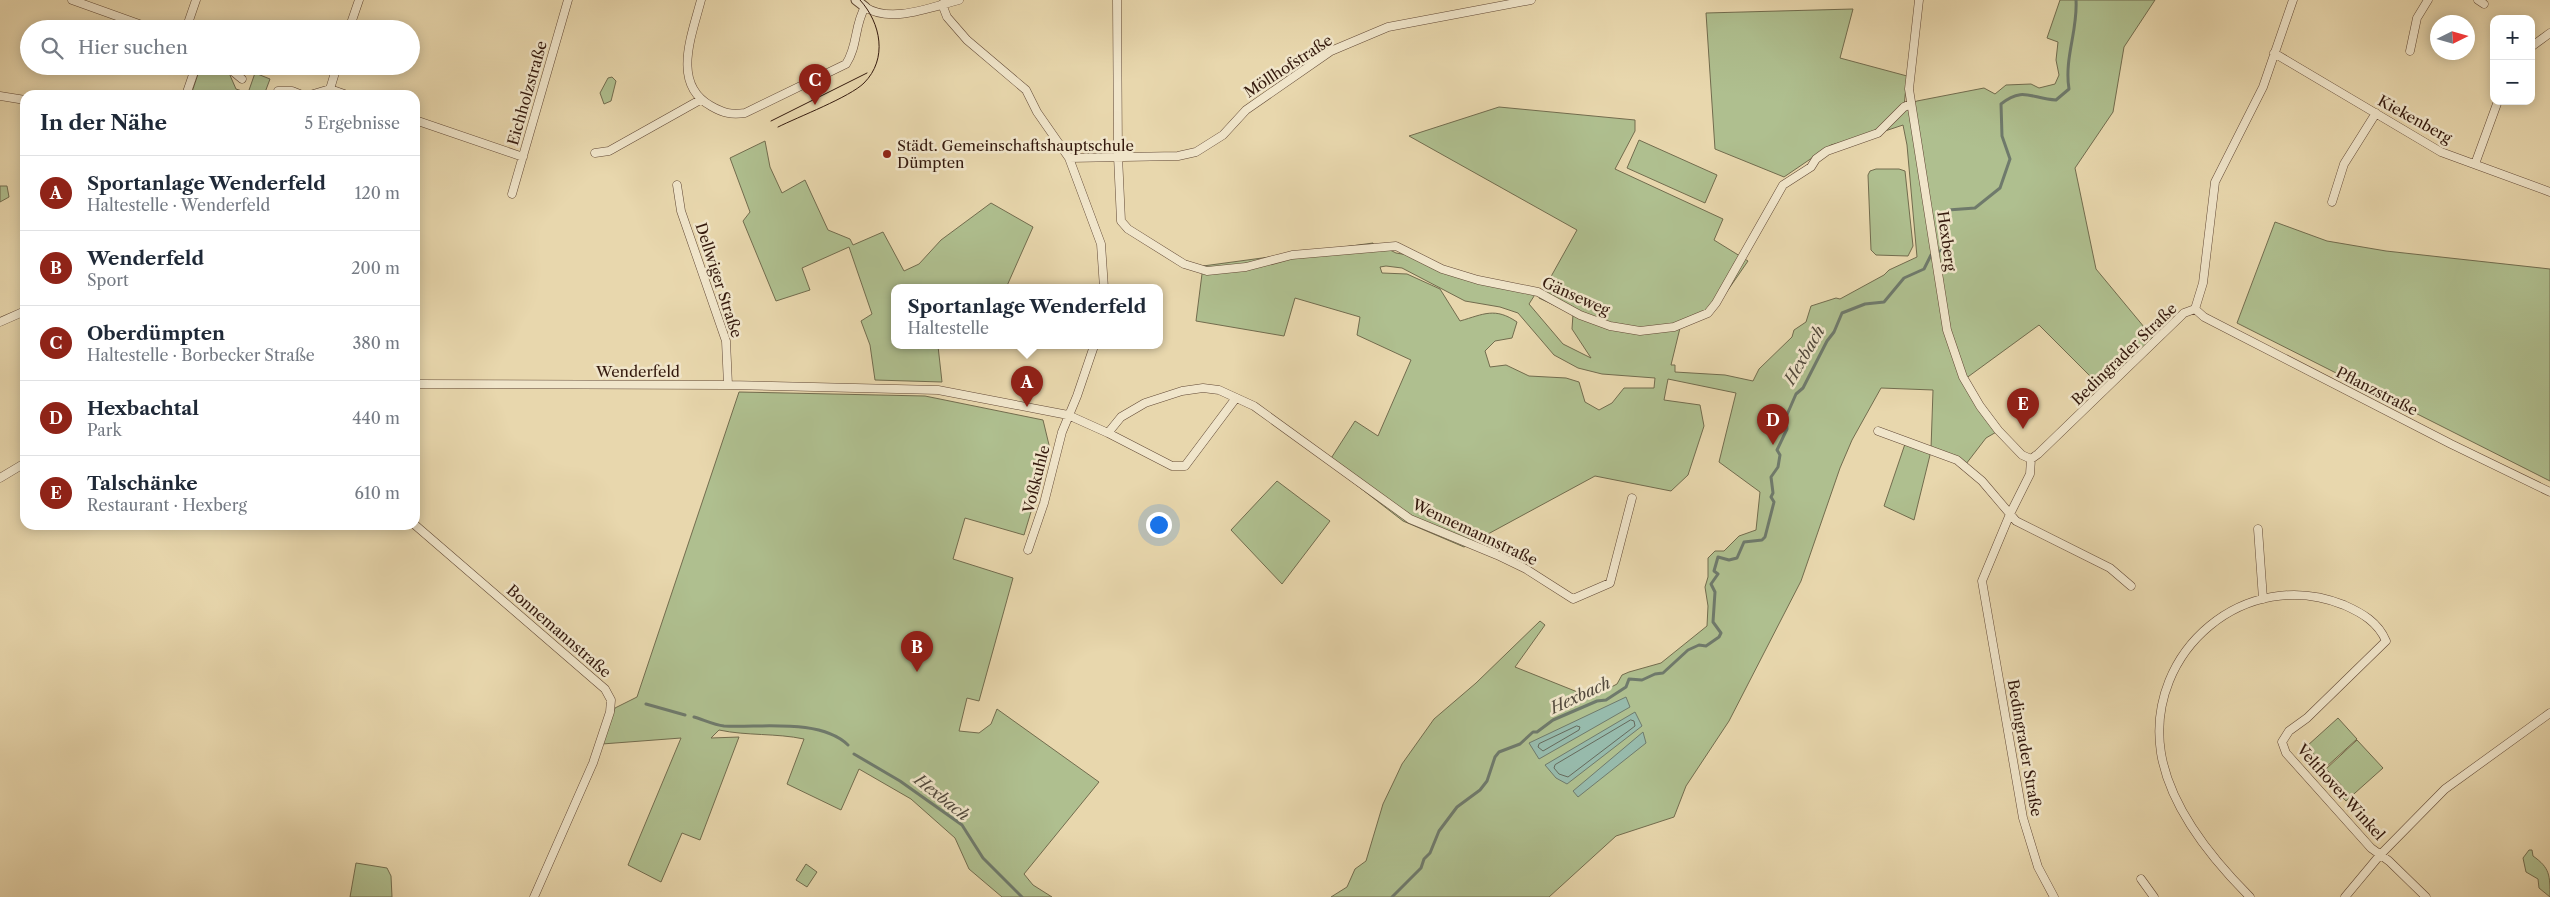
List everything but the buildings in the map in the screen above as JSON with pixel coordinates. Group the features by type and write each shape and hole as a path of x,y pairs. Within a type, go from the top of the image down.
{"street":[{"path":"72,0 128,20"},
{"path":"189,20 196,0"},
{"path":"352,20 359,0"},
{"name":"Eichholzstraße","path":"512,194 568,0"},
{"path":"701,0 687,68 688,80 700,100 725,113 745,113 840,67 852,54 858,20 864,7"},
{"path":"856,0 874,12 888,14 959,0"},
{"path":"1117,0 1118,156"},
{"name":"Hexberg","path":"1919,0 1909,74 1911,104 1947,330 1962,377 1998,430 2022,455 2031,459"},
{"name":"Bedingrader Straße","path":"2054,897 2038,867 2023,818 1982,586 1983,576 2030,474 2031,459 2045,448 2184,313 2195,309 2203,283 2215,182 2264,87 2292,0"},
{"path":"2410,52 2417,18 2428,0"},
{"name":"Möllhofstraße","path":"1069,158 1178,156 1196,152 1223,136 1246,110 1331,51 1388,27 1531,1"},
{"path":"942,4 947,17 967,40 1026,90 1037,112 1069,158 1101,244 1104,284"},
{"path":"2535,45 2549,36"},
{"name":"Kiekenberg","path":"2274,53 2441,152 2550,192"},
{"path":"188,90 193,75"},
{"path":"237,75 242,79"},
{"path":"330,89 334,75"},
{"path":"327,90 333,90"},
{"path":"0,96 20,99"},
{"path":"595,153 609,151 700,100"},
{"name":"Gänseweg","path":"1118,156 1122,220 1128,229 1184,264 1207,271 1246,267 1292,255 1396,246 1442,269 1478,280 1538,292 1580,314 1610,326 1640,331 1657,331 1693,320 1713,308 1787,181 1811,167 1816,158 1827,151 1878,133 1904,107 1911,104"},
{"path":"2475,164 2497,105"},
{"path":"2332,202 2344,164 2376,113"},
{"path":"420,122 523,157"},
{"name":"Dellwiger Straße","path":"677,185 681,211 726,341 728,385"},
{"name":"Pflanzstraße","path":"2195,309 2204,317 2294,364 2550,492"},
{"path":"0,322 20,312"},
{"name":"Voßkuhle","path":"1028,550 1040,518 1068,415 1077,396 1093,349"},
{"name":"Wenderfeld","path":"420,384 728,385 938,390 1068,415"},
{"name":"Wennemannstraße","path":"1108,433 1121,417 1145,403 1182,391 1203,388 1219,390 1254,406 1410,519 1497,555 1574,599 1610,583 1632,498"},
{"path":"1068,415 1172,466 1185,466 1236,398"},
{"path":"1878,431 1939,452 1965,466 1982,481 2019,524 2110,568 2130,586"},
{"path":"0,478 20,466"},
{"path":"2250,897 2218,863 2178,801 2162,754 2160,724 2167,686 2172,672 2188,646 2208,626 2227,614 2263,598 2258,529"},
{"name":"Bonnemannstraße","path":"420,530 610,694 610,712 593,763 534,897"},
{"name":"Velthover Winkel","path":"2263,598 2308,597 2341,604 2364,615 2377,625 2386,641 2307,718 2289,731 2282,742 2286,753 2371,848 2380,855"},
{"path":"2345,897 2380,855 2453,782 2550,713"},
{"path":"2380,855 2426,897"},
{"path":"2141,879 2154,897"}],"green space":[{"path":"2060,0 2155,0 2124,47 2113,112 2075,168 2096,269 2154,339 2103,389 2039,325 1965,379 1954,353 1937,270 1943,310 1956,363 1973,397 1998,431 1986,438 1966,464 1931,449 1933,390 1881,388 1852,440 1840,468 1801,581 1729,721 1686,786 1674,817 1616,836 1549,897 1331,897 1347,887 1355,869 1366,861 1383,804 1402,764 1434,719 1476,683 1540,621 1545,625 1515,667 1585,695 1600,693 1617,684 1622,675 1629,672 1661,663 1707,626 1708,606 1705,587 1708,577 1708,558 1715,551 1724,551 1739,536 1756,530 1760,492 1719,462 1736,393 1668,379 1664,400 1700,405 1704,426 1688,475 1671,491 1595,476 1464,547 1403,521 1328,463 1355,421 1378,436 1411,360 1357,335 1360,317 1295,298 1284,336 1196,321 1203,266 1373,243 1375,249 1386,248 1396,253 1414,256 1453,276 1536,293 1529,304 1563,344 1591,358 1572,329 1573,314 1539,298 1577,230 1409,136 1499,107 1635,120 1635,131 1615,169 1723,219 1714,240 1748,261 1719,303 1680,328 1671,365 1675,365 1675,372 1725,375 1753,381 1759,369 1792,337 1794,330 1806,322 1811,306 1836,298 1840,299 1884,275 1889,270 1917,257 1907,145 1903,125 1885,131 1901,109 1873,134 1831,145 1784,177 1715,149 1706,13 1853,9 1840,58 1907,76 1904,107 1917,101 1984,88 1995,94 2006,85 2031,84 2039,88 2055,84 2059,75 2056,60 2058,42 2047,38","holes":["1380,267 1402,268 1465,301 1500,307 1518,313 1554,355 1578,368 1602,374 1655,378 1654,388 1624,388 1612,403 1599,410 1585,402 1579,382 1566,378 1529,376 1506,365 1490,367 1485,351 1495,341 1512,338 1517,322 1496,313 1483,314 1460,321 1440,289 1407,274 1382,273"]},
{"path":"198,75 230,75 236,89 239,90 193,90"},
{"path":"254,75 270,79 266,90 249,90"},
{"path":"612,77 616,81 611,101 604,104 600,93 608,78"},
{"path":"1639,140 1717,175 1705,203 1627,168"},
{"path":"765,141 770,167 782,193 805,180 828,230 850,239 853,245 883,232 904,271 919,264 941,240 991,203 1033,227 1008,284 891,284 891,349 938,349 942,382 875,380 870,345 861,321 872,314 849,247 802,268 810,290 776,301 743,221 750,212 730,158"},
{"path":"1876,169 1899,169 1905,171 1913,246 1908,256 1876,255 1871,250 1868,175 1870,171"},
{"path":"0,186 7,186 9,197 0,202"},
{"path":"2275,222 2327,241 2386,251 2550,269 2550,481 2237,323"},
{"path":"739,392 925,396 1043,420 1050,449 1024,535 965,518 953,559 1013,578 979,701 967,698 959,731 979,733 991,724 997,709 1099,782 1024,874 1033,885 1052,897 1002,897 969,869 955,838 911,799 859,769 841,810 787,784 804,739 719,730 711,738 739,737 700,840 682,833 661,882 628,865 681,738 602,744 615,708 637,697"},
{"path":"1906,441 1931,451 1914,520 1884,506"},
{"path":"1277,481 1330,521 1282,584 1231,530"},
{"path":"2338,718 2357,739 2325,768 2307,746"},
{"path":"2357,740 2383,768 2346,801 2338,793 2343,787 2326,769"},
{"path":"2529,850 2532,850 2533,856 2546,868 2550,883 2550,897 2539,888 2538,879 2526,872 2523,858"},
{"path":"356,863 387,868 391,876 392,897 350,897"},
{"path":"806,864 817,872 807,887 796,880"}],"water":[{"path":"1626,697 1630,707 1539,759 1529,743"},
{"path":"1635,712 1642,726 1567,784 1556,778 1545,765"},
{"path":"1643,732 1646,743 1578,797 1573,791"}],"waterway":[{"name":"Hexbach","path":"1392,897 1421,868 1424,859 1430,853 1439,831 1457,807 1480,790 1487,781 1495,757 1499,752 1520,744 1533,732 1537,732 1553,720 1597,701 1606,700 1626,687 1629,679 1642,680 1655,674 1663,673 1688,650 1699,645 1706,646 1719,637 1721,633 1713,622 1715,592 1711,584 1718,574 1714,571 1718,557 1729,560 1737,558 1744,542 1762,540 1765,537 1774,502 1771,497 1773,493 1771,477 1778,467 1780,455 1777,450 1787,429 1786,417 1796,394 1803,388 1827,341 1834,332 1842,313 1865,304 1884,302 1904,278 1924,269 1931,255 1942,250 1944,246 1942,219 1948,210 1975,208 2000,188 2010,159 2002,136 2001,104 2015,96 2022,95 2056,100 2069,89 2068,66 2075,22 2076,0"},
{"name":"Hexbach","path":"646,704 685,715"},
{"name":"Hexbach","path":"694,717 724,726 789,726 806,728 822,731 848,745"},
{"name":"Hexbach","path":"854,754 900,781 962,825 983,858 1022,897"}],"tram line":[{"path":"778,127 847,94 864,83 872,73 879,52 879,41 873,19 860,0"},
{"path":"771,121 867,73"}],"place":[{"name":"Oberdümpten","path":"815,105"},
{"name":"Städt. Gemeinschaftshauptschule Dümpten","path":"887,154"},
{"name":"Sportanlage Wenderfeld","path":"1027,407"},
{"name":"Talschänke","path":"2023,429"},
{"name":"Hexbachtal","path":"1773,445"},
{"name":"Wenderfeld","path":"917,672"}]}
